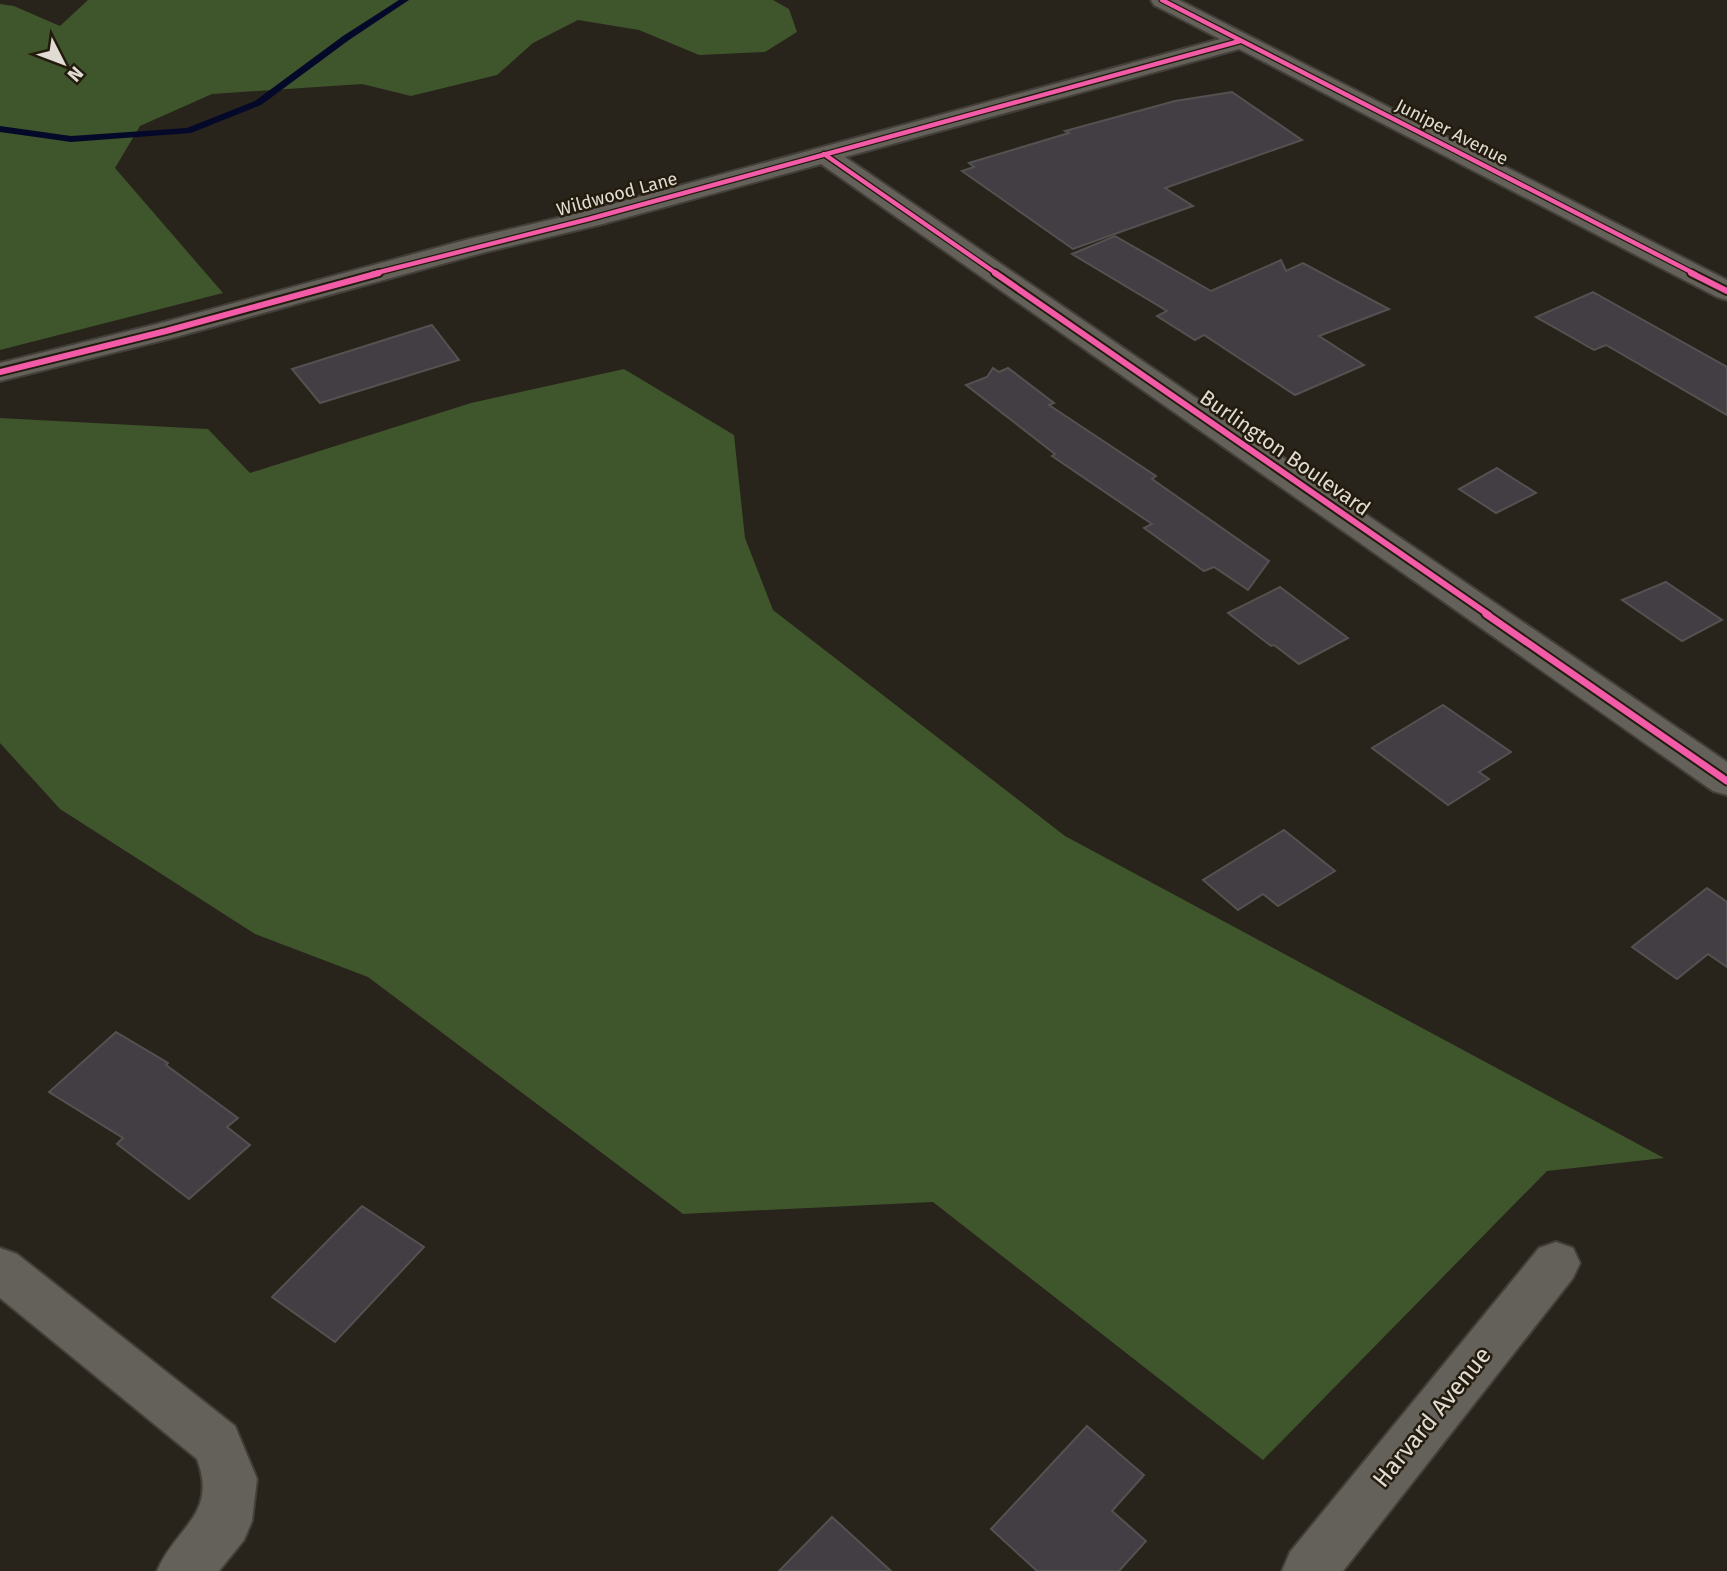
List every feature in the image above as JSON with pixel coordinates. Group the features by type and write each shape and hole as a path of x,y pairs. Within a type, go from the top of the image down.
{"street":[{"name":"Juniper Avenue","path":"1162,0 1727,291"},
{"name":"Wildwood Lane","path":"0,372 166,331 1240,41"},
{"name":"Burlington Boulevard","path":"824,154 1727,781"},
{"name":"Harvard Avenue","path":"1309,1571 1556,1263"},
{"path":"0,1269 217,1443 231,1479 225,1521 184,1571"}],"green space":[{"path":"88,0 773,0 789,9 797,32 765,52 699,55 639,30 578,20 533,43 497,75 411,96 362,84 212,94 140,126 115,168 223,293 0,350 0,4 14,6 60,26"},
{"path":"624,369 734,435 745,538 773,610 1065,836 1664,1158 1547,1171 1263,1460 933,1202 683,1214 368,977 255,934 60,809 0,743 0,418 208,429 250,473 471,403"}],"building":[{"path":"1232,92 1302,140 1165,188 1193,206 1073,249 962,171 974,167 969,163 1069,133 1065,131 1175,101"},
{"path":"1115,236 1211,291 1281,260 1286,271 1303,263 1389,309 1319,336 1364,365 1295,395 1204,335 1195,340 1157,316 1167,311 1072,254"},
{"path":"1593,292 1727,367 1727,415 1606,345 1594,350 1536,317"},
{"path":"432,325 459,360 320,403 292,369"},
{"path":"993,368 999,372 1008,368 1054,403 1049,405 1156,476 1152,479 1269,561 1248,590 1214,567 1204,571 1144,528 1152,524 1052,456 1055,454 966,385 987,377"},
{"path":"1497,468 1536,493 1496,513 1459,489"},
{"path":"1666,582 1722,620 1682,641 1622,600"},
{"path":"1280,587 1348,638 1299,664 1228,613"},
{"path":"1443,705 1511,752 1479,772 1489,779 1448,805 1372,748"},
{"path":"1284,830 1335,871 1278,906 1263,894 1238,910 1203,880"},
{"path":"1707,888 1727,902 1727,967 1708,954 1677,979 1632,947"},
{"path":"116,1032 168,1063 166,1065 238,1118 227,1127 250,1145 189,1199 117,1144 123,1138 49,1092"},
{"path":"362,1206 424,1247 335,1342 272,1297"},
{"path":"1087,1426 1144,1475 1112,1511 1146,1541 1119,1571 1037,1571 991,1529"},
{"path":"832,1517 891,1571 779,1571"}],"waterway":[{"path":"0,129 71,139 188,131 258,103 346,38 405,0"}],"cycle path":[{"path":"1162,0 1727,291"},
{"path":"0,372 166,331 479,245 589,219 1240,41"},
{"path":"824,154 1727,781"}]}
